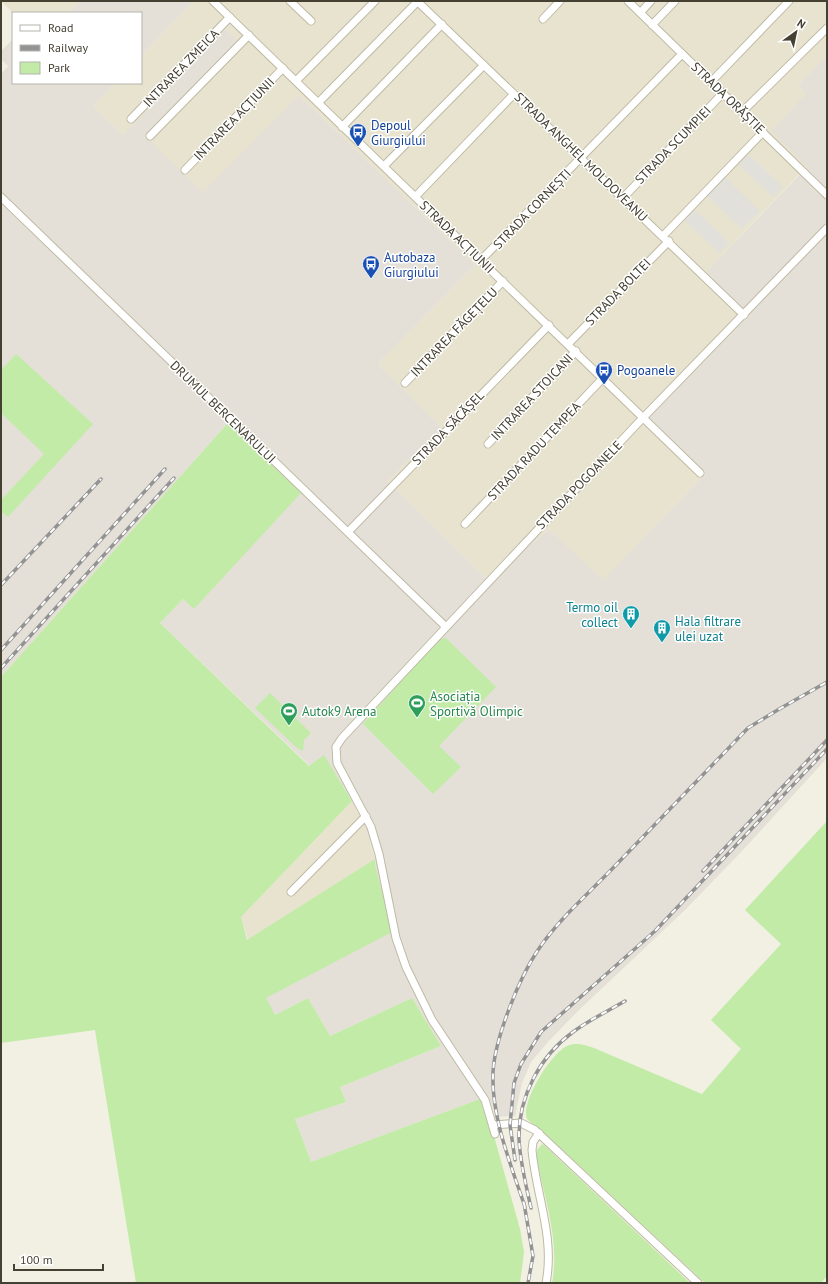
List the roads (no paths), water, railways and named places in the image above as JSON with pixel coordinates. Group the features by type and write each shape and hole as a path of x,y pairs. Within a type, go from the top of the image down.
{"street":[{"name":"STRADA ACȚIUNII","path":"213,1 604,378 700,473"},
{"path":"290,1 311,21"},
{"path":"296,81 375,1"},
{"path":"318,103 418,1"},
{"name":"STRADA ANGHEL MOLDOVEANU","path":"418,1 666,238 744,315"},
{"path":"543,20 560,1"},
{"name":"STRADA ORĂȘTIE","path":"628,1 827,195"},
{"path":"640,13 651,1"},
{"path":"652,25 676,1"},
{"path":"711,82 789,1"},
{"name":"INTRAREA ZMEICA","path":"131,119 230,17"},
{"path":"342,127 442,24"},
{"path":"742,112 827,28"},
{"path":"150,136 249,35"},
{"name":"STRADA CORNEȘTI","path":"482,260 682,54"},
{"path":"384,166 484,65"},
{"name":"INTRAREA ACȚIUNII","path":"185,170 283,68"},
{"name":"STRADA SCUMPIEI","path":"624,198 723,93"},
{"path":"416,196 514,94"},
{"name":"STRADA BOLTEI","path":"568,344 762,132"},
{"name":"DRUMUL BERCENARULUI","path":"1,197 446,626"},
{"name":"STRADA POGOANELE","path":"366,816 337,763 336,747 345,734 644,417 827,228"},
{"name":"INTRAREA FĂGEȚELU","path":"405,383 503,281"},
{"name":"STRADA SĂCĂȘEL","path":"348,532 549,325"},
{"name":"INTRAREA STOICANI","path":"488,444 576,351"},
{"name":"STRADA RADU TEMPEA","path":"465,524 604,378"},
{"path":"291,892 366,816 377,849 396,938 406,967 432,1020 485,1100 495,1134"},
{"path":"493,1125 518,1123 528,1125 539,1133 698,1283"},
{"path":"539,1133 533,1142 532,1150 548,1236 549,1267 546,1283"}],"railway":[{"path":"1,650 165,469"},
{"path":"1,668 174,478"},
{"path":"1,585 101,479"},
{"path":"525,1207 503,1141 495,1106 493,1072 498,1043 503,1026 516,992 531,962 546,939 564,918 748,728 827,682"},
{"path":"703,871 827,740"},
{"path":"515,1160 510,1125 514,1083 521,1064 541,1032 655,931 827,749"},
{"path":"531,1208 522,1165 519,1139 522,1108 533,1079 550,1053 561,1042 585,1024 625,1001"},
{"path":"524,1203 533,1256 528,1283"}],"place":[{"name":"Depoul Giurgiului","path":"358,147"},
{"name":"Autobaza Giurgiului","path":"371,279"},
{"name":"Pogoanele","path":"604,385"},
{"name":"Termo oil collect","path":"631,629"},
{"name":"Hala filtrare ulei uzat","path":"662,643"},
{"name":"Asociația Sportivă Olimpic","path":"417,718"},
{"name":"Autok9 Arena","path":"289,726"}]}
